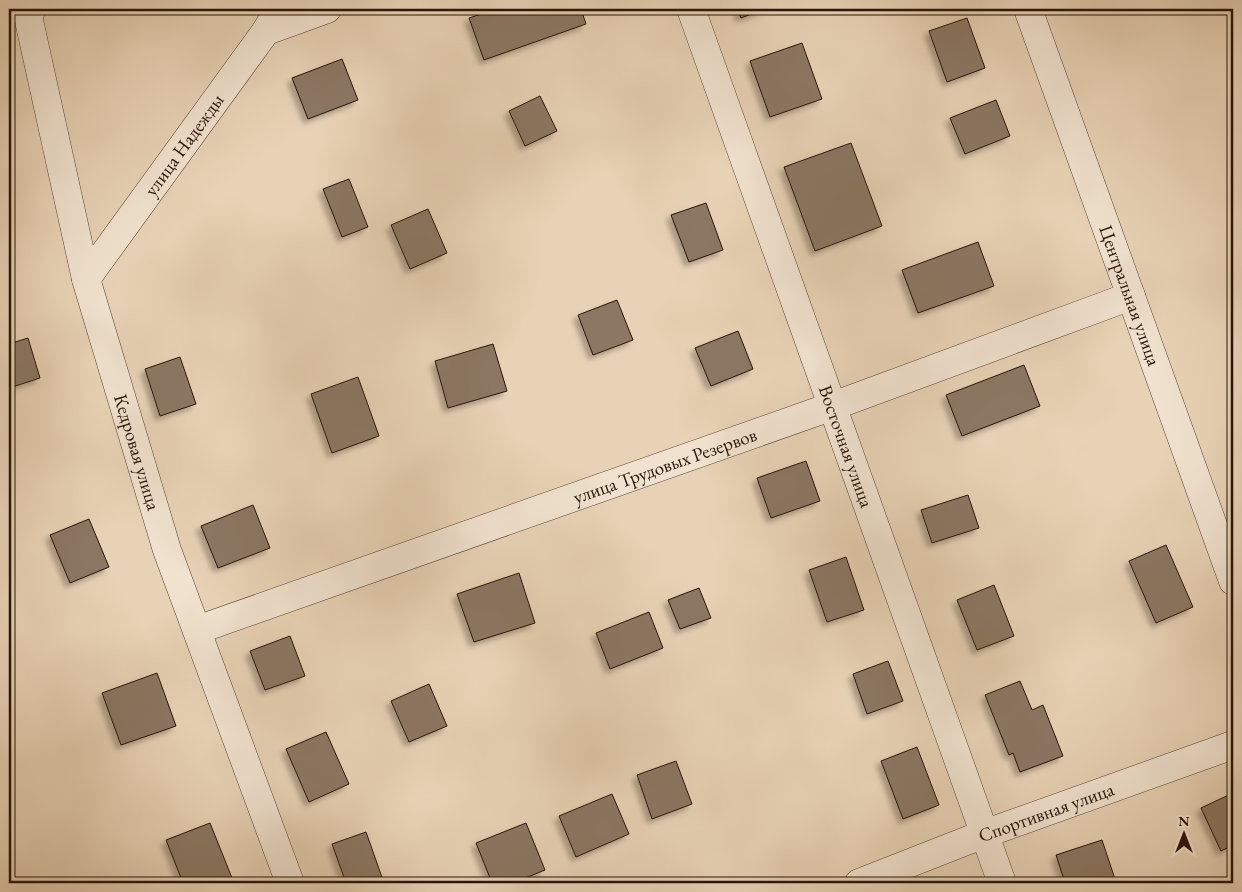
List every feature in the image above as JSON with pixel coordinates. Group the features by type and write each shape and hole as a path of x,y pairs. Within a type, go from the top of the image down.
{"street":[{"path":"273,20 328,9"},
{"name":"Восточная улица","path":"691,9 1002,883"},
{"name":"Центральная улица","path":"1028,9 1233,580"},
{"name":"Кедровая улица","path":"29,11 86,278 168,550 290,883"},
{"name":"улица Надежды","path":"86,278 273,20"},
{"name":"улица Трудовых Резервов","path":"197,630 833,406 1131,296"},
{"name":"Спортивная улица","path":"859,883 984,834 1233,745"}],"building":[{"path":"496,9 581,9 586,24 484,60 469,18"},
{"path":"737,9 765,9 741,18"},
{"path":"967,18 985,68 947,82 929,31"},
{"path":"802,43 822,99 770,117 750,61"},
{"path":"342,59 358,100 308,119 292,78"},
{"path":"540,96 557,131 525,146 509,111"},
{"path":"996,100 1010,136 965,154 950,118"},
{"path":"851,143 882,226 815,251 784,167"},
{"path":"349,179 368,227 342,237 323,189"},
{"path":"706,203 723,250 689,262 671,215"},
{"path":"428,209 447,253 410,269 391,225"},
{"path":"978,242 994,286 918,313 902,270"},
{"path":"617,300 633,340 593,355 578,315"},
{"path":"738,331 753,369 711,386 695,348"},
{"path":"28,338 40,378 9,388 9,344"},
{"path":"493,344 507,391 448,408 435,361"},
{"path":"180,357 196,404 160,416 145,369"},
{"path":"1024,365 1040,406 962,436 946,395"},
{"path":"358,377 379,436 332,453 311,394"},
{"path":"806,461 820,501 771,518 757,478"},
{"path":"968,495 979,528 932,543 921,510"},
{"path":"253,505 270,548 218,568 201,526"},
{"path":"89,519 109,567 70,583 50,535"},
{"path":"1166,545 1193,607 1156,623 1129,561"},
{"path":"846,557 864,610 827,622 809,570"},
{"path":"519,573 535,623 474,642 457,594"},
{"path":"994,585 1014,636 977,650 957,600"},
{"path":"699,588 711,618 680,629 668,600"},
{"path":"649,612 663,648 610,669 596,633"},
{"path":"290,636 305,676 265,690 250,651"},
{"path":"888,661 903,701 867,714 853,674"},
{"path":"157,673 176,726 121,745 102,693"},
{"path":"1020,681 1032,710 1043,705 1063,756 1020,772 1013,753 1009,755 985,695"},
{"path":"429,684 447,726 409,742 391,701"},
{"path":"326,732 349,784 309,802 286,749"},
{"path":"917,747 939,805 903,819 881,761"},
{"path":"676,761 692,804 652,819 637,775"},
{"path":"1233,793 1233,845 1221,851 1201,808"},
{"path":"612,794 629,834 576,857 559,816"},
{"path":"210,823 234,883 183,883 166,840"},
{"path":"526,823 545,870 513,883 492,883 476,843"},
{"path":"366,832 384,883 346,883 332,844"},
{"path":"1102,840 1116,882 1065,883 1056,855"}]}
